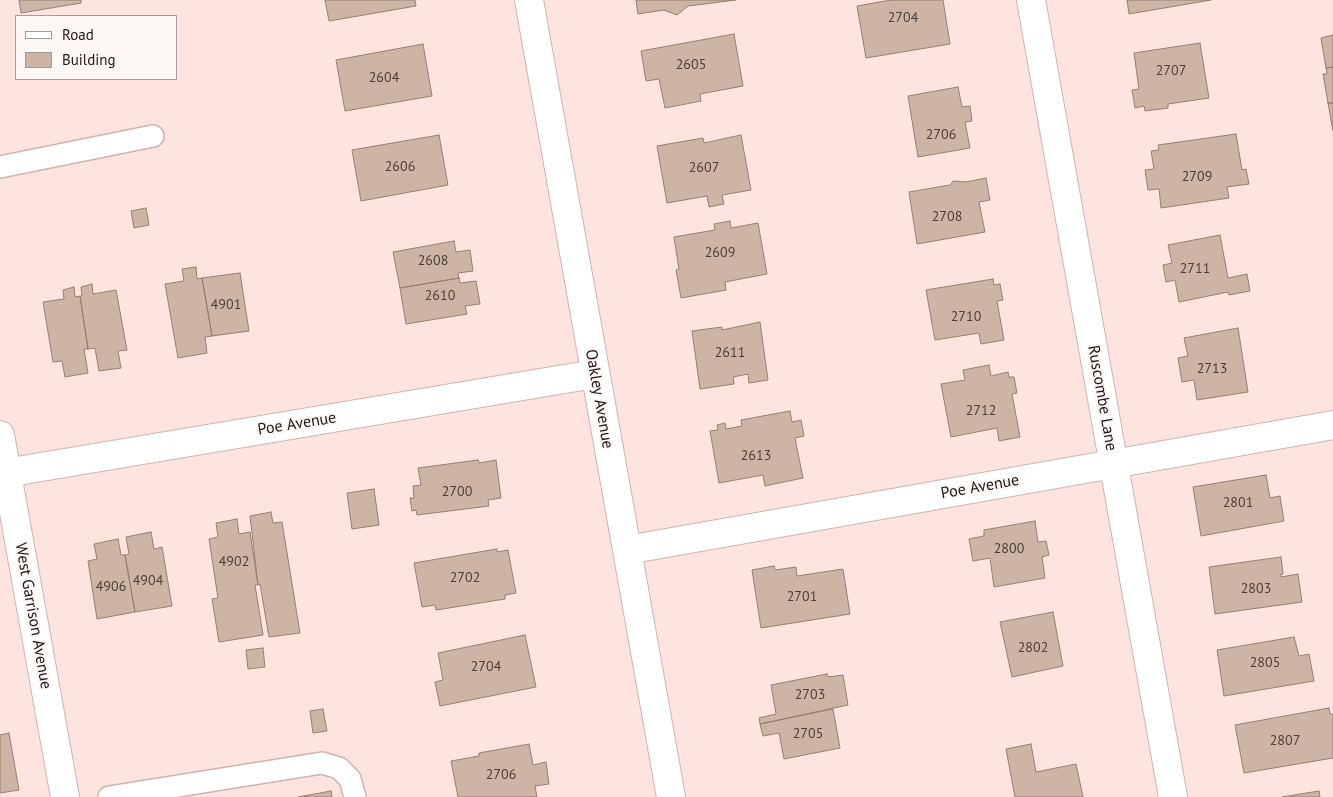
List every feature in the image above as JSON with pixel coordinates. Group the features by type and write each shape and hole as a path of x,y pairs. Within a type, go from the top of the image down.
{"street":[{"name":"Oakley Avenue","path":"529,0 594,374 671,797"},
{"name":"Ruscombe Lane","path":"1031,0 1173,797"},
{"name":"Poe Avenue","path":"3,473 594,374"},
{"name":"Poe Avenue","path":"627,550 1333,425"},
{"name":"West Garrison Avenue","path":"0,435 3,473 65,797"}],"lane":[{"path":"0,167 153,136"},
{"path":"108,797 322,763 339,768 350,779 355,797"}],"building":[{"path":"19,0 81,0 81,3 21,13"},
{"path":"325,0 415,0 416,6 329,21"},
{"path":"636,0 736,0 688,6 677,15 664,10 638,14"},
{"path":"891,0 943,0 950,44 866,58 857,6"},
{"path":"1127,0 1211,0 1129,14"},
{"path":"734,34 743,86 700,94 701,101 665,108 659,79 646,81 641,51"},
{"path":"1333,35 1333,67 1326,68 1321,38"},
{"path":"1200,43 1209,98 1168,104 1168,108 1145,111 1144,106 1135,108 1132,90 1139,89 1134,53"},
{"path":"423,44 432,96 345,111 336,60"},
{"path":"1333,67 1333,103 1328,103 1323,74 1327,74 1326,68"},
{"path":"958,87 962,107 970,106 972,121 965,122 970,148 918,157 908,96"},
{"path":"1328,103 1333,103 1333,131"},
{"path":"1236,134 1242,170 1246,169 1249,184 1227,187 1229,198 1161,208 1159,189 1148,190 1145,170 1154,169 1151,151 1159,150 1158,145"},
{"path":"439,135 448,185 361,201 352,150"},
{"path":"741,135 751,190 722,195 724,204 709,207 707,196 667,203 657,146 703,138 704,143"},
{"path":"986,178 990,200 979,202 985,232 917,244 909,192 950,185 953,181 966,182"},
{"path":"146,208 149,225 134,228 131,211"},
{"path":"730,221 731,228 758,223 767,274 725,282 726,290 681,298 676,270 679,269 674,237 715,230 714,224"},
{"path":"1220,235 1228,278 1247,274 1250,291 1229,295 1228,292 1179,302 1175,280 1166,282 1163,265 1172,263 1168,245"},
{"path":"454,241 456,252 470,250 473,271 458,273 459,278 400,288 393,252"},
{"path":"196,267 197,279 202,278 212,336 205,337 207,353 178,358 165,284 184,281 182,269"},
{"path":"240,273 249,331 212,336 202,278"},
{"path":"459,278 460,283 476,281 480,304 465,306 467,314 406,324 400,288"},
{"path":"993,279 994,285 1000,284 1003,300 997,301 1004,340 981,344 979,333 935,340 926,290"},
{"path":"92,284 93,294 116,290 127,350 118,351 121,368 99,371 95,348 88,349 80,296 82,296 81,287"},
{"path":"74,287 75,297 80,296 88,349 84,349 88,373 65,377 62,361 53,362 43,302 64,299 63,290"},
{"path":"760,322 768,380 749,383 748,374 733,377 734,384 700,389 692,331 722,327 722,330"},
{"path":"1238,328 1248,392 1197,400 1194,380 1182,382 1178,358 1188,356 1184,338"},
{"path":"989,365 991,376 1008,372 1009,377 1014,377 1017,393 1012,394 1020,437 999,441 997,428 951,437 941,384 965,380 963,370"},
{"path":"790,411 792,422 801,420 804,436 795,438 803,478 765,486 763,475 719,483 710,431 718,430 717,425 725,423 726,429 742,426 741,420"},
{"path":"478,460 479,463 496,460 501,498 488,500 489,506 417,515 416,510 412,511 410,498 414,498 413,486 421,485 418,468"},
{"path":"1266,475 1270,498 1280,496 1284,521 1201,536 1193,487"},
{"path":"374,489 379,525 352,529 347,493"},
{"path":"271,512 273,523 282,522 300,633 269,637 260,584 258,585 250,516"},
{"path":"237,519 239,534 250,532 258,585 255,585 263,635 219,642 212,599 218,598 209,539 218,537 216,523"},
{"path":"1035,521 1038,542 1046,541 1049,555 1042,557 1045,578 994,587 990,558 973,561 969,539 984,536 984,530"},
{"path":"151,532 154,549 162,547 172,606 135,612 125,555 129,554 126,537"},
{"path":"118,539 121,555 125,555 135,612 97,619 88,561 97,559 94,544"},
{"path":"497,549 497,552 508,550 516,593 505,595 505,599 436,610 435,605 422,607 414,563"},
{"path":"1281,557 1283,574 1281,574 1281,577 1298,574 1302,602 1215,614 1209,567"},
{"path":"774,566 775,570 796,567 797,576 843,569 850,614 761,628 752,570"},
{"path":"1053,612 1063,666 1012,677 1000,622"},
{"path":"525,635 536,687 440,706 435,682 443,680 438,653"},
{"path":"1294,637 1299,656 1309,654 1314,681 1224,696 1217,650"},
{"path":"263,648 265,667 248,669 246,650"},
{"path":"827,674 828,677 843,675 848,705 760,724 759,718 776,714 771,685"},
{"path":"1329,708 1330,714 1333,714 1333,758 1244,773 1235,725"},
{"path":"323,709 327,731 313,733 310,711"},
{"path":"833,709 840,748 784,759 779,733 763,736 760,724"},
{"path":"9,733 19,790 0,793 0,735"},
{"path":"529,744 533,765 546,762 549,784 535,786 537,797 458,797 451,761 479,756 479,753"},
{"path":"1031,744 1036,772 1076,764 1083,797 1015,797 1006,749"},
{"path":"331,791 332,797 298,797"},
{"path":"1319,791 1320,797 1282,797"}]}
